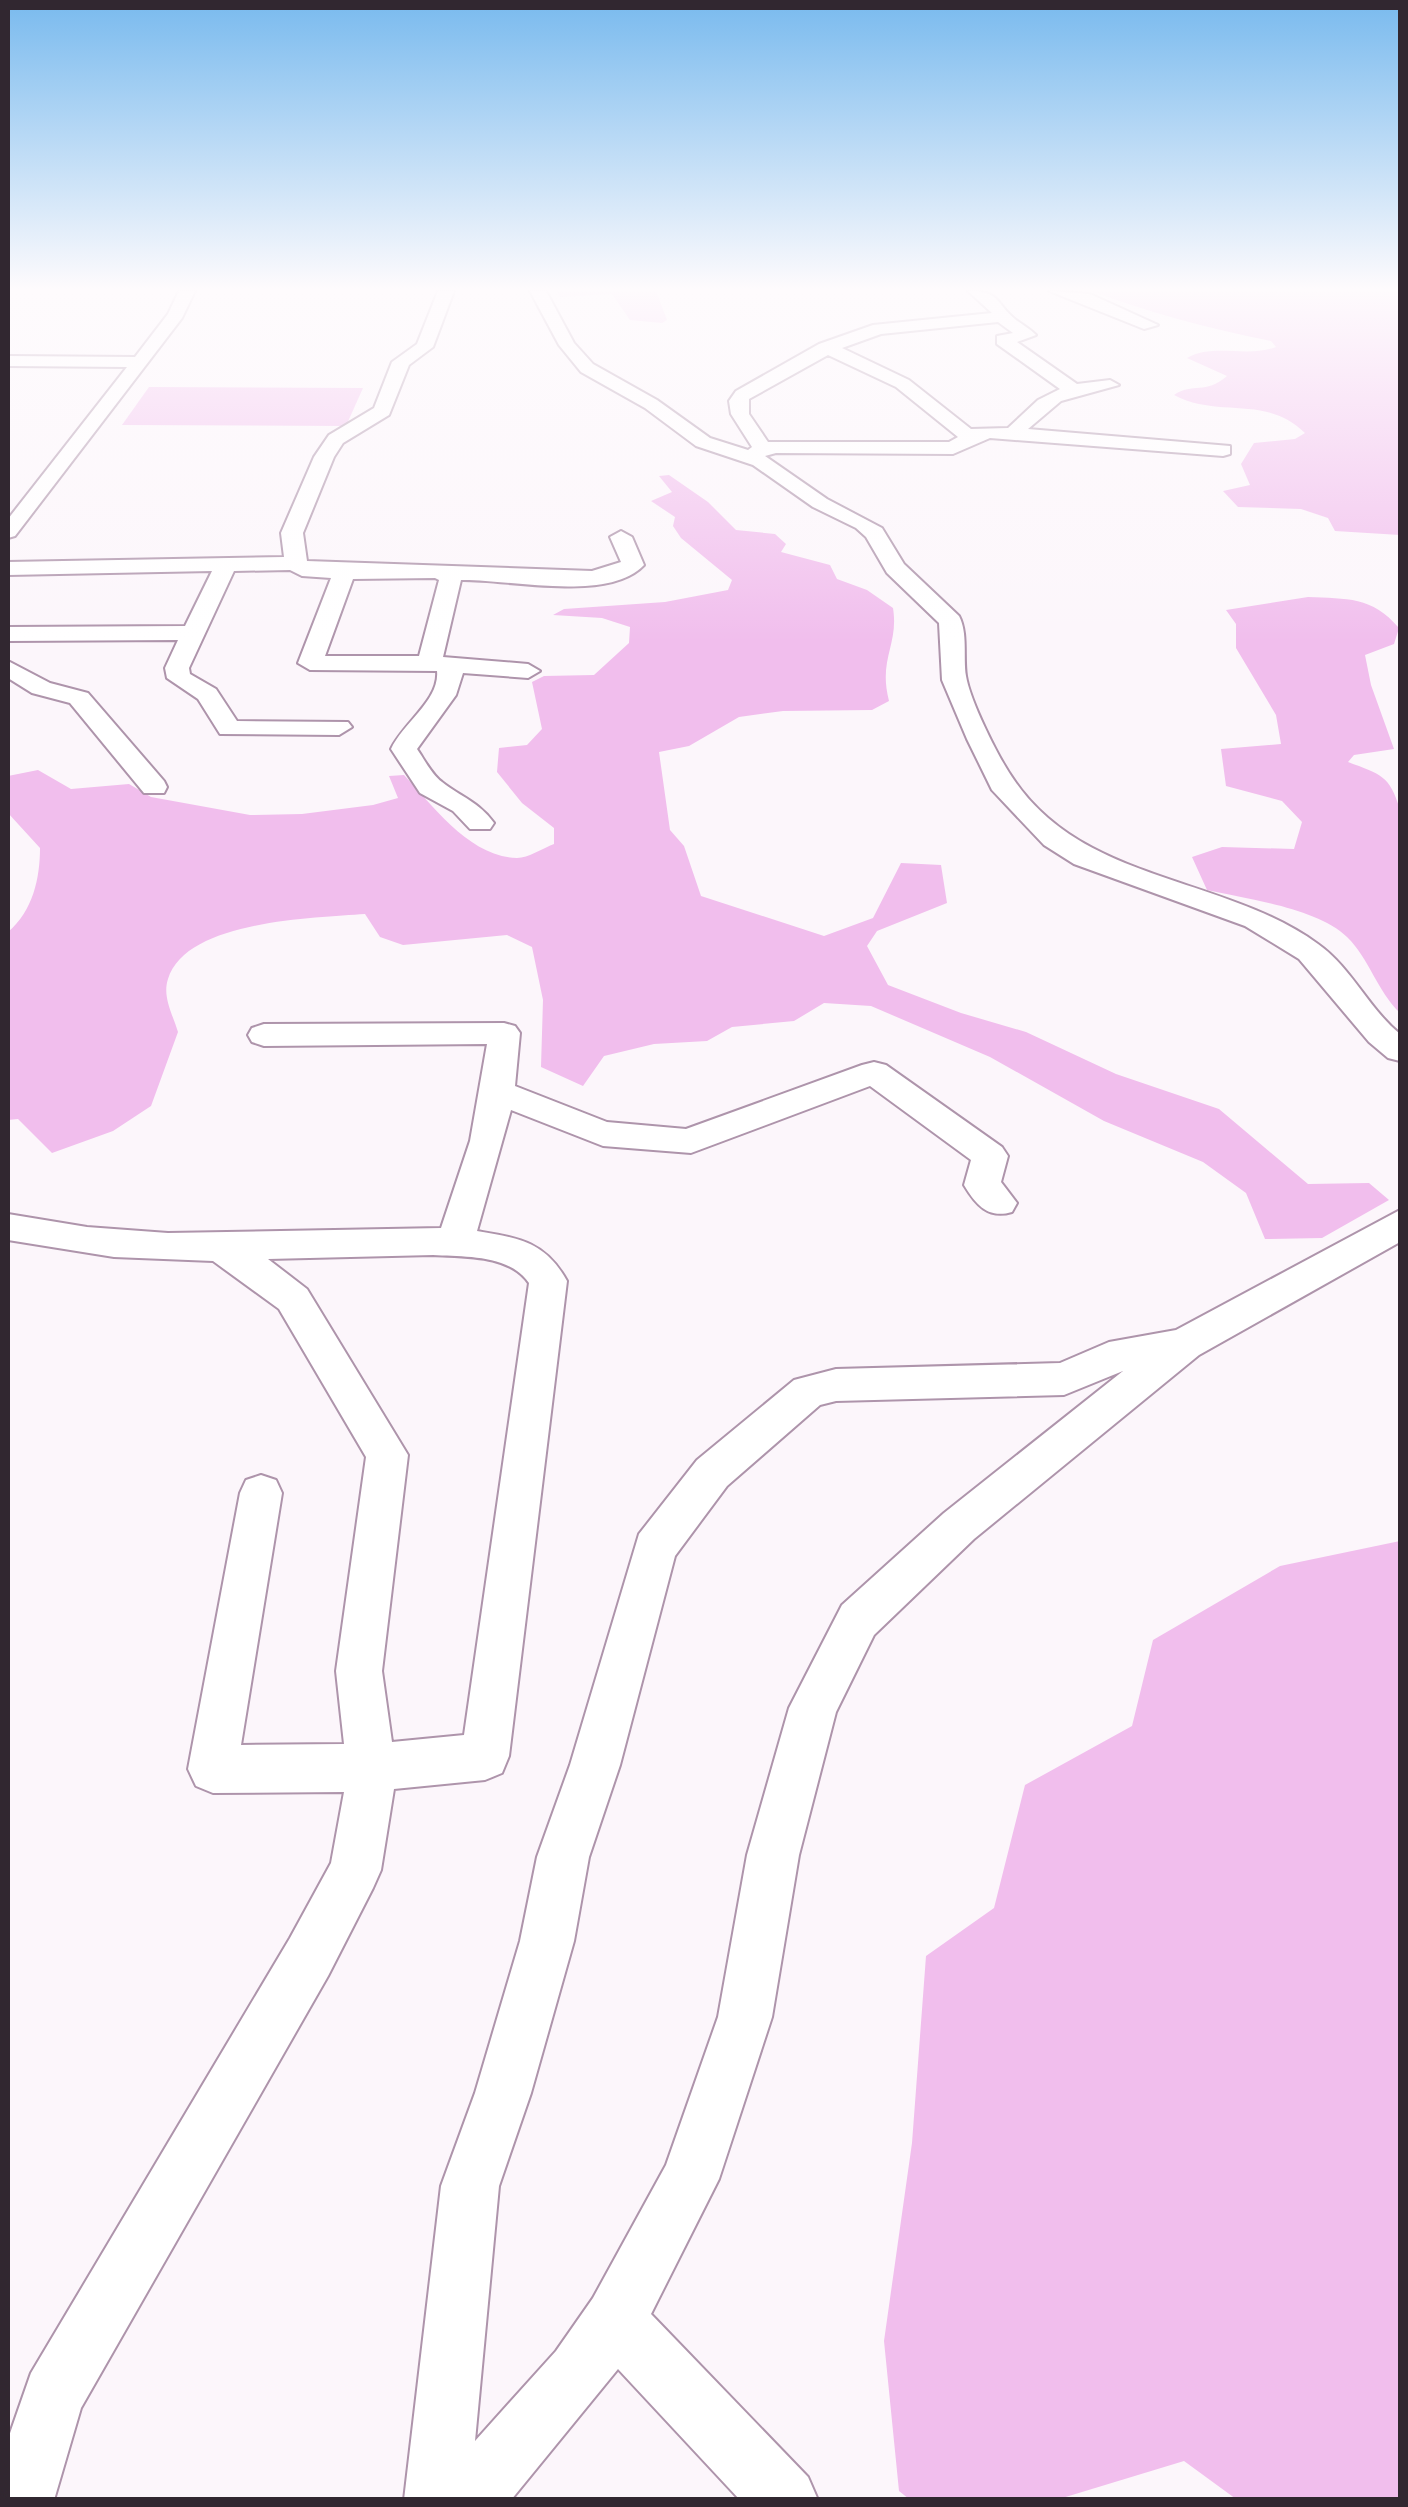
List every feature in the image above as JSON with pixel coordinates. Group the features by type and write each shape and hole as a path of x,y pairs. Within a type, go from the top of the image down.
{"street":[{"path":"10,524 103,408"},
{"path":"383,408 336,439 324,457 292,533 296,563 302,569 571,578 612,574 633,565 622,537"},
{"path":"653,408 703,442 756,453 953,448 968,437 990,432"},
{"path":"739,408 756,453 820,503 874,533 895,568 952,620 954,680 980,739 1002,784 1054,840 1084,858 1256,920 1310,952 1381,1035 1400,1050"},
{"path":"936,408 968,437"},
{"path":"1012,435 1036,408"},
{"path":"940,412 990,432 1012,435 1223,450"},
{"path":"8,568 296,563"},
{"path":"225,567 177,668 179,678 206,694 229,729 339,727"},
{"path":"344,572 310,663 436,664 528,670"},
{"path":"436,664 452,577 448,574"},
{"path":"8,634 196,633"},
{"path":"436,664 451,673 449,690 407,738 404,749 430,787 463,804 480,824"},
{"path":"8,668 40,688 79,698 154,787"},
{"path":"264,1035 504,1033 501,1092 473,1194 454,1244"},
{"path":"501,1092 602,1134 692,1141 716,1128 874,1073 990,1156 982,1185 999,1203"},
{"path":"467,2500 578,2373 615,2320 690,2179 746,2017 773,1856 813,1708 858,1620 958,1526 1185,1344 1400,1223"},
{"path":"8,1226 50,1237 219,1247 410,1240 510,1251 533,1262 548,1281 485,1756 371,1768 212,1768 260,1493"},
{"path":"20,2500 53,2395 216,2120 355,1870 371,1768 359,1670 388,1455 293,1298 219,1247"},
{"path":"437,2500 470,2186 504,2093 547,1941 562,1858 594,1766 655,1548 712,1473 808,1392 854,1384 1064,1378 1109,1358 1185,1344"},
{"path":"615,2320 785,2500"}],"shaded area":[{"path":"134,408 354,408 346,426 122,425"},
{"path":"1233,408 1400,408 1400,535 1335,531 1328,518 1301,509 1238,507 1223,491 1250,485 1241,464 1254,443 1295,439 1305,433 1290,421 1258,410"},
{"path":"669,475 708,502 736,530 775,534 786,544 781,552 830,565 837,579 867,590 893,608 894,621 886,674 889,701 872,710 783,711 739,717 689,746 659,752 670,830 684,846 701,896 824,936 873,918 901,863 941,865 947,903 877,931 867,946 888,985 1026,1032 1116,1074 1219,1109 1308,1184 1369,1183 1389,1200 1322,1238 1265,1239 1246,1193 1203,1162 1104,1121 990,1057 871,1006 824,1003 794,1021 732,1027 707,1041 654,1044 604,1056 583,1086 541,1067 543,1000 532,947 507,935 403,945 380,937 365,914 254,926 199,945 180,959 168,979 166,992 178,1032 151,1106 113,1131 52,1153 18,1119 8,1120 8,932 24,914 33,893 40,848 8,813 8,776 38,770 71,789 129,784 151,797 250,815 302,814 373,805 398,798 389,776 404,775 454,828 484,849 517,858 554,844 554,828 522,803 497,772 499,748 527,745 542,729 532,682 544,676 594,675 629,643 630,627 602,618 553,615 564,609 665,602 728,590 732,580 681,538 673,526 675,517 651,501 672,492 659,476"},
{"path":"1308,597 1358,601 1379,610 1399,628 1394,644 1365,655 1371,685 1394,749 1354,755 1348,762 1382,777 1392,789 1400,810 1400,1013 1355,945 1334,927 1281,906 1207,890 1192,857 1222,847 1294,849 1302,822 1282,801 1226,786 1221,749 1281,744 1276,715 1236,648 1236,624 1226,610"},
{"path":"1400,1541 1400,2499 1236,2499 1184,2461 1059,2499 909,2499 899,2491 884,2341 912,2143 926,1956 994,1908 1025,1785 1132,1726 1153,1640 1280,1566"}]}
